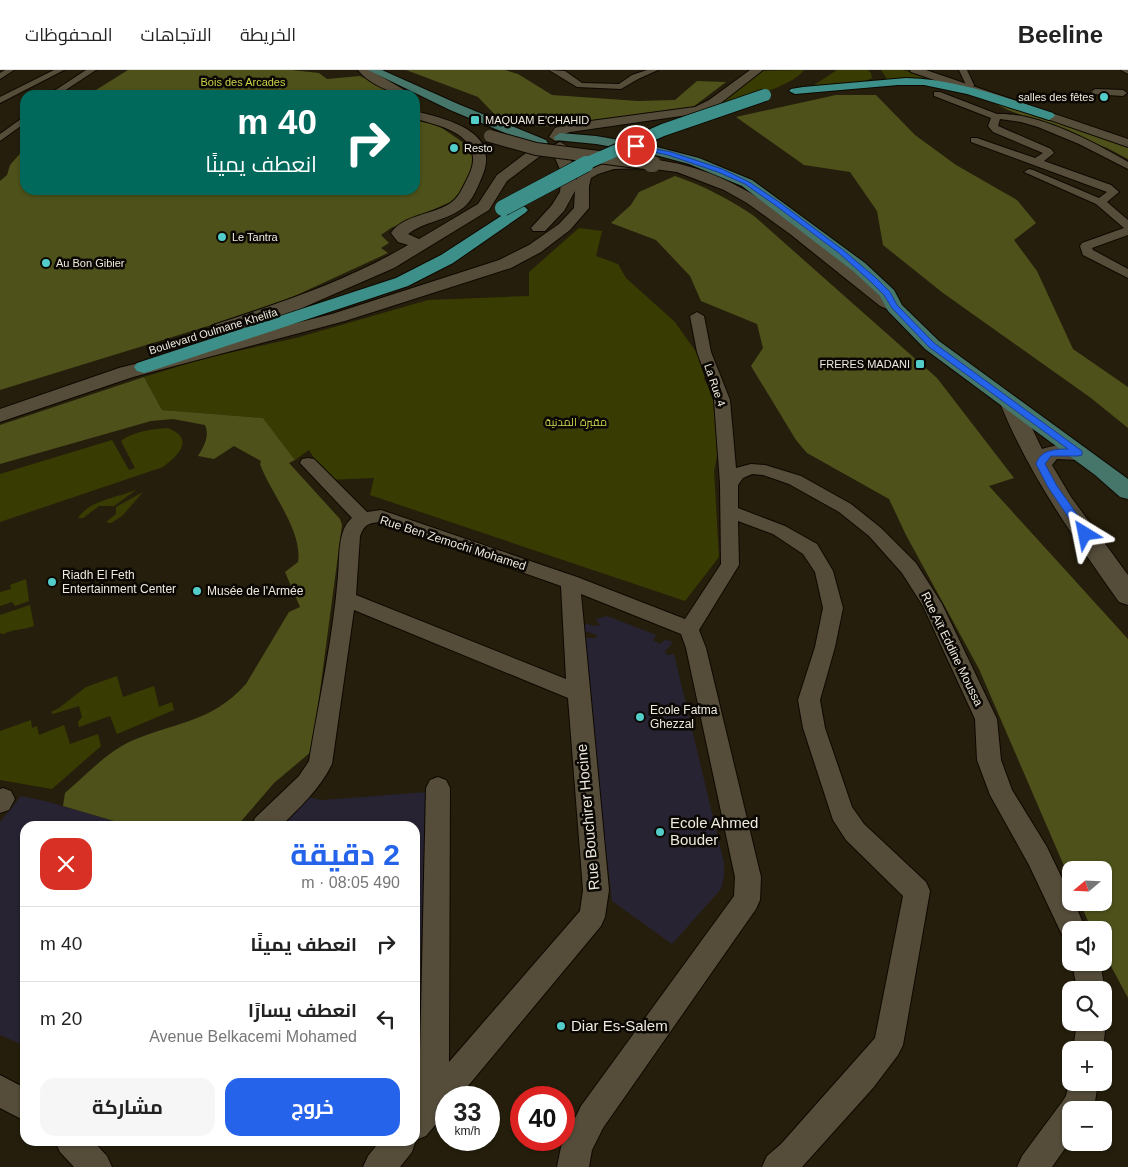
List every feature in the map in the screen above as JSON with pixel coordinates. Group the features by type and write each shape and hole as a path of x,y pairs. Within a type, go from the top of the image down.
{"highway":[{"path":"867,84 880,78 877,71"},
{"path":"188,339 331,298 394,277 428,260 512,209 598,165 697,123 788,88 823,77"},
{"path":"788,88 903,80 941,84 1049,116"},
{"path":"144,367 402,282 447,258 512,209"}],"main road":[{"path":"363,70 398,90"},
{"path":"372,70 418,90"},
{"path":"484,207 502,178 523,162 558,141 570,130 587,125 698,110 713,103 745,77 758,70"},
{"path":"915,70 1128,143"},
{"path":"926,70 1128,137"},
{"path":"420,91 487,120 558,141 636,146 720,170 747,183 859,266 888,294 894,306"},
{"path":"420,102 490,136 552,151 653,164 696,174 742,193 769,210 875,295 894,306 932,345 1128,491"},
{"path":"420,108 430,107"},
{"path":"445,230 450,222 482,190 492,171 492,156 487,145 448,115"},
{"path":"420,116 446,123 470,136 478,146 483,163 479,174 460,202 436,215 411,224 399,232 404,240 420,244"},
{"path":"425,289 489,259 539,228 555,215 564,199 569,183 566,165 558,150 558,141"},
{"path":"425,289 466,278 517,258 541,244 570,221 582,207 582,182 587,175 609,166 653,164"},
{"name":"Boulevard Oulmane Khelifa","path":"0,402 296,304 361,277 484,207 514,194 530,193 543,196 547,203 542,214 527,231"},
{"path":"784,209 837,264"},
{"name":"Boulevard Oulmane Khelifa","path":"0,416 80,386 144,367 342,316 425,289"},
{"path":"1010,403 1018,424 1053,487 1128,595"},
{"path":"1040,464 1048,454 1060,452 1078,453"}],"street":[{"path":"0,77 10,70"},
{"path":"0,100 60,70"},
{"path":"60,90 92,70"},
{"path":"553,70 562,73 580,86 621,87 635,77 654,70"},
{"path":"963,70 970,85"},
{"path":"1095,92 1122,93"},
{"path":"937,94 996,117 1006,116 1024,119 1104,151 1128,166"},
{"path":"996,117 993,126 996,130 1048,151 1049,153 1038,161"},
{"path":"0,138 20,123"},
{"path":"974,140 1038,161 1107,187 1114,192 1100,202"},
{"path":"1029,172 1100,202 1128,226"},
{"path":"1128,231 1086,246 1087,252 1128,274"},
{"name":"La Rue 4","path":"697,316 706,359 722,400 729,484"},
{"path":"308,463 364,518"},
{"name":"Rue Aït Eddine Moussa","path":"729,484 737,474 751,469 765,470 795,480 845,508 875,532 910,568 932,604 986,719 989,760 1002,795 1038,856 1069,921"},
{"path":"573,1167 577,1147 592,1117 747,900 748,877 696,648 689,629 730,566 729,484"},
{"path":"730,512 753,518 779,530 810,549 824,571 833,608 825,647 808,700 814,728 842,812 855,832 917,891 888,1045 788,1163"},
{"name":"Rue Ben Zemochi Mohamed","path":"269,821 307,784 320,764 346,599 351,536 355,525 364,518 381,516 570,582 689,629"},
{"name":"Rue Bouchirer Hocine","path":"420,1119 592,917 596,890 570,582"},
{"path":"346,599 578,693"},
{"path":"434,1102 438,788"},
{"path":"0,1090 20,1103"},
{"path":"1032,1167 1062,1126"},
{"path":"76,1146 96,1167"},
{"path":"379,1167 397,1146"}],"shaded area":[{"path":"607,616 656,635 653,640 660,644 665,640 672,641 665,651 667,655 674,654 724,863 721,889 672,944 612,901 582,638 596,638 597,635 584,631 582,627 587,624 600,625 596,619"},
{"path":"428,792 420,969 420,821 287,821 308,797 322,800"},
{"path":"21,796 114,821 20,821 20,1044 0,1035 0,822"}],"green space":[{"name":"Bois des Arcades","path":"128,70 292,70 319,73 327,79 360,76 388,90 96,90"},
{"path":"406,70 505,70 518,74 552,95 638,101 675,100 697,81 726,82 693,107 660,113 541,127 501,121 478,97"},
{"path":"804,70 797,77 773,89 708,108 753,74 763,71"},
{"path":"837,70 868,70 872,78 860,83 811,87"},
{"path":"881,70 903,70 946,84 887,79"},
{"path":"836,95 876,95 915,135 956,165 1017,200 1036,223 1014,240 1037,271 1073,349 1128,387 1128,428 1091,398 943,293 883,245 877,211 850,172 804,165 736,117"},
{"path":"986,99 1128,144 1128,159 1107,148 1008,110"},
{"path":"420,110 474,150 476,168 455,200 391,228 381,235 389,243 381,248 388,253 273,306 0,390 0,181 7,175 10,165 20,154 20,195 420,195"},
{"path":"675,176 716,193 735,204 754,216 937,378 1014,478 989,486 1128,639 1128,998 1112,968 1112,921 1088,921 1084,911 1112,911 1112,861 1062,861 979,669 906,535 889,499 807,453 796,440 751,366 763,348 757,324 701,301 690,276 656,240 611,223 631,205 639,192"},
{"name":"مقبرة المدنية","path":"579,228 602,231 596,256 618,264 626,278 675,322 708,369 704,379 718,404 719,446 714,471 719,557 685,601 370,495 374,478 328,480 309,450 295,460 263,418 162,410 144,377 206,358 296,338 428,300 529,296 529,272"},
{"path":"144,377 162,410 263,418 295,460 289,463 340,519 342,525 312,751 274,783 241,821 114,821 63,806 65,793 104,758 120,747 145,735 205,715 232,697 246,684 289,612 300,607 285,572 298,562 296,538 260,464 261,461 234,446 214,459 198,456 207,437 205,425 173,419 151,421 0,464 0,425"},
{"path":"168,428 176,432 183,442 179,452 163,467 0,522 0,474 112,440 129,470 135,468 121,441 137,433"},
{"path":"136,490 114,506 99,506 83,518 78,518 96,503"},
{"path":"143,492 122,516 111,523 106,522 116,514 116,507"},
{"path":"26,579 29,601 15,606 12,602 0,606 0,592 11,589 10,585"},
{"path":"30,605 34,626 3,634 0,633 0,615"},
{"path":"117,676 123,697 154,686 159,707 172,702 174,710 117,734 110,716 79,727 78,722 82,717 79,706 53,714 51,712 86,687"},
{"path":"31,720 32,728 37,726 39,735 64,725 70,744 98,734 101,746 52,789 0,780 0,731"}],"place":[{"name":"salles des fêtes","path":"1104,97"},
{"name":"MAQUAM E'CHAHID","path":"475,120"},
{"name":"Resto","path":"454,148"},
{"name":"Le Tantra","path":"222,237"},
{"name":"Au Bon Gibier","path":"46,263"},
{"name":"FRERES MADANI","path":"920,364"},
{"name":"Riadh El Feth Entertainment Center","path":"52,582"},
{"name":"Musée de l'Armée","path":"197,591"},
{"name":"Ecole Fatma Ghezzal","path":"640,717"},
{"name":"Ecole Ahmed Bouder","path":"660,832"},
{"name":"Diar Es-Salem","path":"561,1026"}],"route":[{"path":"636,146 694,161 720,170 747,183 859,266 888,294 894,306 932,345 1078,453 1054,452 1044,456 1040,464 1053,487 1085,534"}]}
